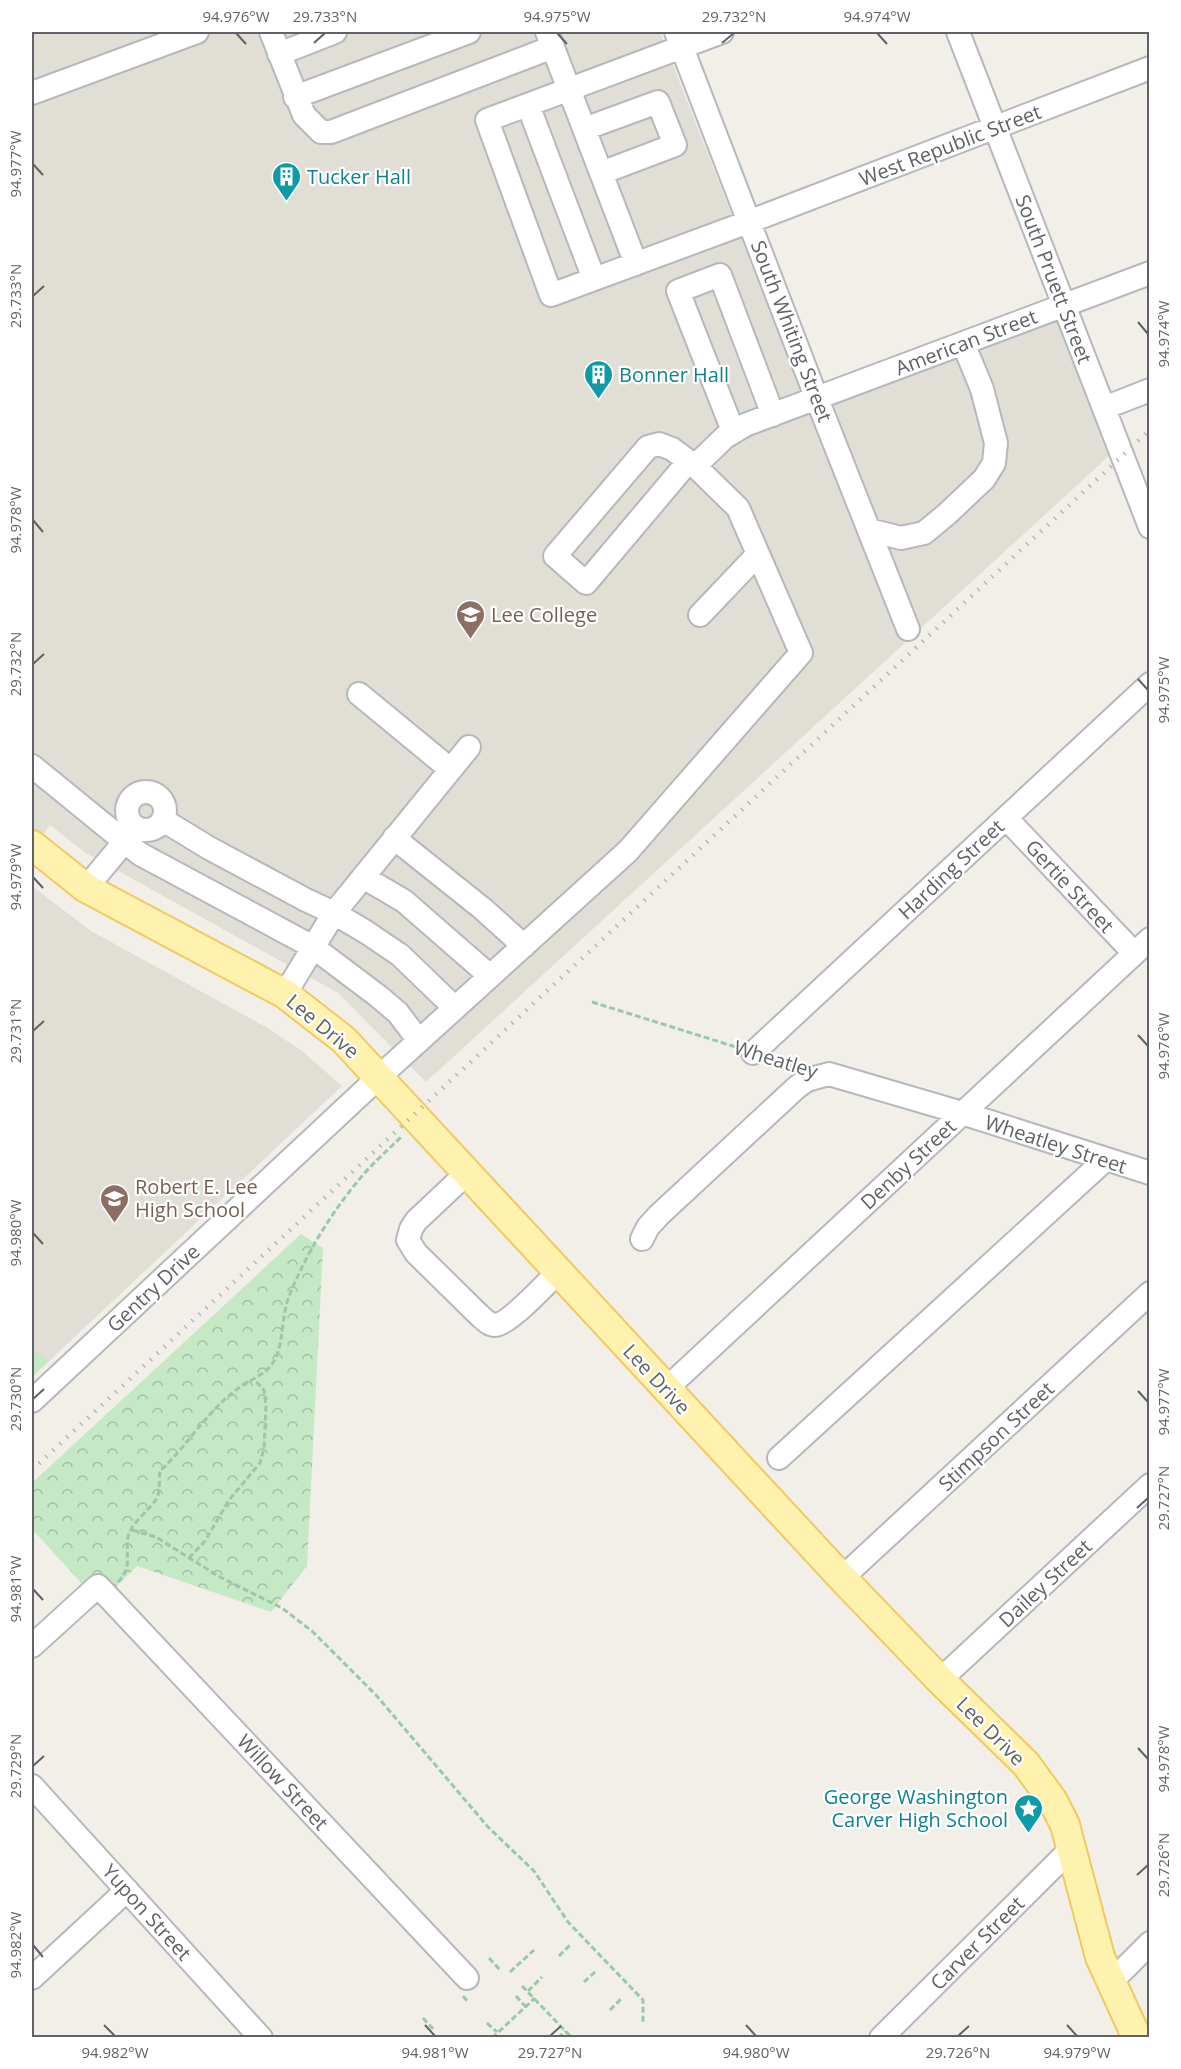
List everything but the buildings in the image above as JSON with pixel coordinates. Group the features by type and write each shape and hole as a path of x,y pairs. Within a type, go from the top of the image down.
{"main road":[{"name":"Lee Drive","path":"32,845 86,888 285,994 344,1040 842,1578 940,1680 1026,1764 1053,1801 1065,1826 1100,1957 1137,2037"}],"street":[{"path":"32,93 197,32"},
{"path":"271,32 295,97 304,115 321,132 331,132 550,39 636,264"},
{"path":"279,54 335,32"},
{"path":"295,97 469,32"},
{"path":"594,279 528,105 679,39 722,32"},
{"name":"South Pruett Street","path":"958,32 1149,527"},
{"name":"South Whiting Street","path":"679,39 908,629"},
{"name":"West Republic Street","path":"528,105 487,120 551,295 1149,68"},
{"path":"584,129 658,102 675,145 601,173"},
{"name":"American Street","path":"692,464 672,449 659,444 648,447 555,556 586,583 692,464 733,431 1149,273"},
{"path":"733,431 678,291 720,275 773,415"},
{"path":"869,530 901,538 924,533 984,479 994,463 996,443 982,389 963,343"},
{"path":"1104,408 1149,390"},
{"path":"692,464 738,508 758,554 700,615"},
{"name":"Gentry Drive","path":"32,1401 379,1077 628,851 801,653 758,554"},
{"name":"Harding Street","path":"753,1053 1149,684"},
{"path":"359,694 450,769"},
{"path":"285,994 334,913 470,747"},
{"path":"32,765 131,834"},
{"path":"86,888 131,834 160,825 166,808 160,797 149,792 142,792 136,794 128,804 131,834 140,854 313,947 398,1013 419,1041"},
{"name":"Gertie Street","path":"1006,818 1142,946"},
{"path":"163,820 209,848 334,913 400,956 455,1008"},
{"path":"394,838 483,909 524,946"},
{"path":"363,877 404,901 490,976"},
{"name":"Denby Street","path":"666,1389 1142,946"},
{"name":"Wheatley","path":"820,1076 829,1074 840,1076 962,1113"},
{"path":"642,1239 648,1227 659,1215 797,1087 807,1080 820,1076"},
{"name":"Wheatley Street","path":"962,1113 1149,1173"},
{"path":"779,1458 1105,1160"},
{"path":"467,1173 416,1221 408,1240 416,1253 479,1315 490,1324 497,1325 508,1319 558,1272"},
{"name":"Stimpson Street","path":"842,1578 1149,1293"},
{"name":"Dailey Street","path":"940,1680 1149,1485"},
{"path":"32,1646 103,1590"},
{"name":"Willow Street","path":"103,1590 466,1978"},
{"name":"Yupon Street","path":"32,1786 255,2035"},
{"name":"Carver Street","path":"881,2037 1072,1848"},
{"path":"32,1978 127,1890"},
{"path":"1111,1982 1149,1943"}],"path":[{"name":"Wheatley","path":"592,1002 820,1076"},
{"path":"103,1590 125,1575 129,1536 158,1495 160,1471 233,1391 268,1369 277,1356 287,1302 298,1276 327,1223 364,1175 419,1119"},
{"path":"189,1558 206,1540 228,1500 260,1463 264,1448 266,1406 264,1390 254,1379"},
{"path":"132,1530 156,1537 218,1575 282,1608 313,1632 376,1695 488,1827 534,1871 568,1922 643,2000 643,2023"},
{"path":"559,1956 570,1945"},
{"path":"510,1972 534,1950"},
{"path":"489,1958 501,1971"},
{"path":"584,1982 596,1972"},
{"path":"528,1991 542,1977"},
{"path":"522,1986 572,2037"},
{"path":"516,1996 526,2007"},
{"path":"492,2037 535,1998"},
{"path":"610,2010 621,1999"},
{"path":"423,2018 435,2031"},
{"path":"487,2023 497,2032"},
{"path":"558,2037 566,2031"}],"shaded area":[{"name":"Lee College","path":"32,32 660,32 810,414 1056,317 1110,455 426,1082 338,993 86,853 50,825 32,851"},
{"name":"Robert E. Lee High School","path":"32,886 91,931 266,1027 302,1051 342,1086 32,1377"}],"green space":[{"path":"301,1234 323,1248 307,1566 271,1612 137,1566 116,1587 83,1585 32,1529 32,1483"},
{"path":"32,1349 49,1361 32,1377"}],"railway":[{"path":"32,1470 1150,430"}],"place":[{"name":"Tucker Hall","path":"286,202"},
{"name":"Bonner Hall","path":"598,400"},
{"name":"Lee College","path":"470,640"},
{"name":"Robert E. Lee High School","path":"114,1224"},
{"name":"George Washington Carver High School","path":"1029,1834"}]}
